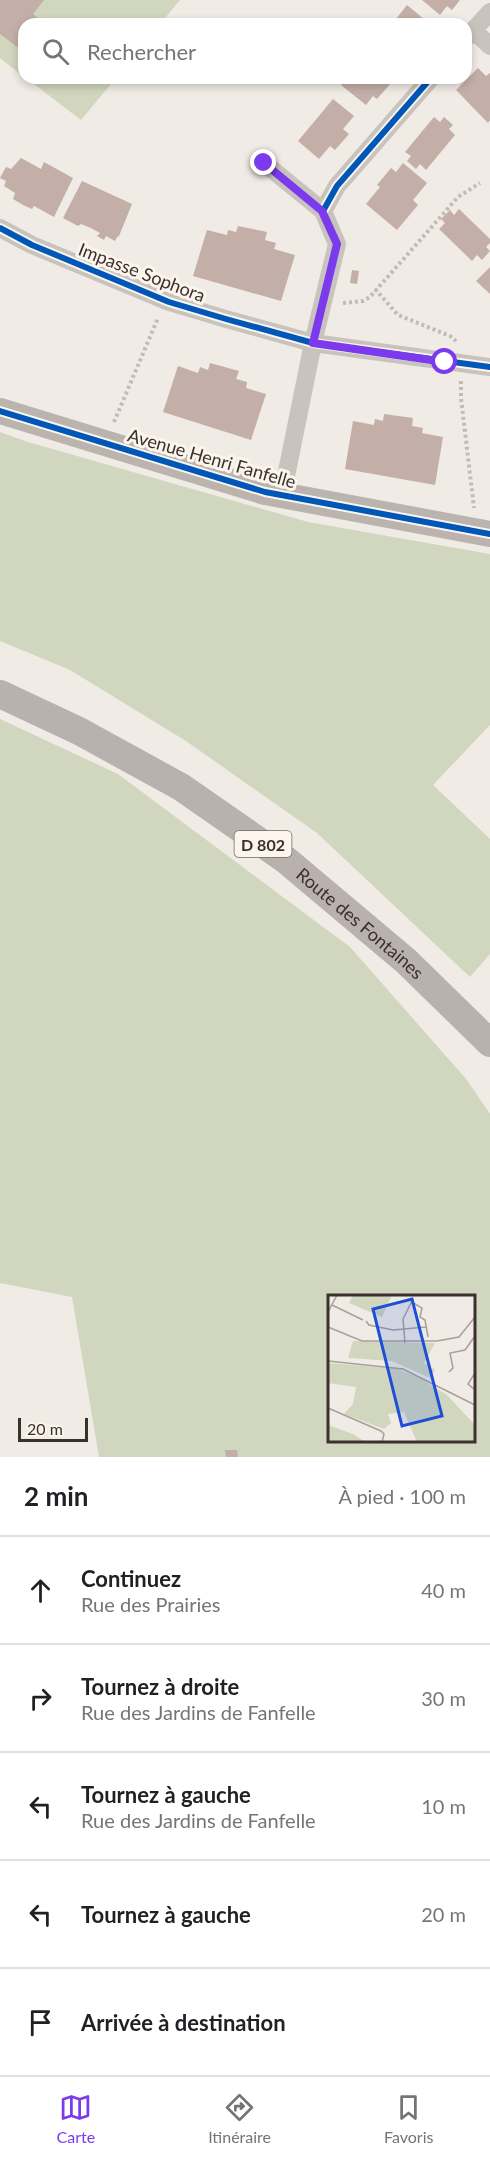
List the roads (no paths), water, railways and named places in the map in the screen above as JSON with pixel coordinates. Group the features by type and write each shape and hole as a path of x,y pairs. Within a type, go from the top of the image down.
{"main road":[{"name":"Route des Fontaines","path":"0,694 79,731 181,786 286,860 406,961 490,1043"}],"street":[{"path":"472,32 490,12"},
{"path":"472,35 490,46"},
{"path":"322,211 337,186 426,84"},
{"path":"264,163 322,211 337,244 313,343 282,495"},
{"name":"Impasse Sophora","path":"0,228 32,245 165,301 313,343 490,367"},
{"name":"Avenue Henri Fanfelle","path":"0,411 265,492 483,533"}]}
